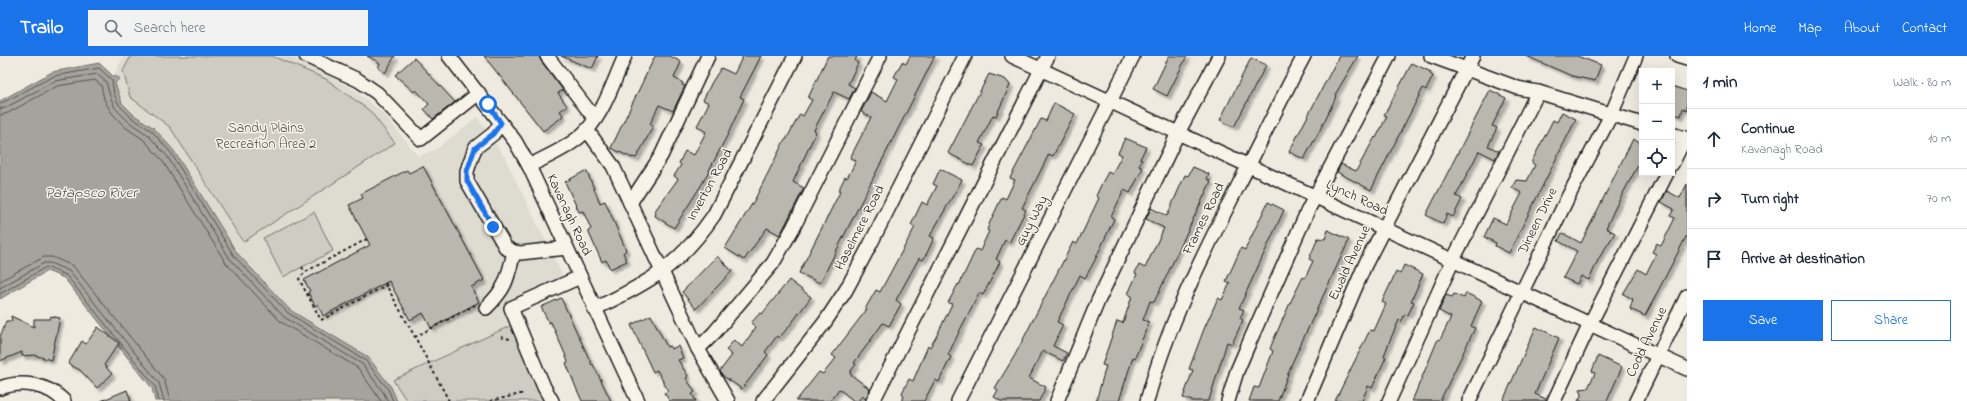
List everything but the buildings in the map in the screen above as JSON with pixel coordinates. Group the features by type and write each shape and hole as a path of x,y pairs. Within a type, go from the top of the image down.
{"street":[{"path":"306,56 358,80 377,92 421,139 479,93"},
{"name":"Kavanagh Road","path":"449,56 515,141 529,166 638,401"},
{"path":"547,56 595,119"},
{"path":"529,166 568,144 587,130 595,119 625,56"},
{"path":"630,203 661,156 708,56"},
{"name":"Inverton Road","path":"594,308 636,288 662,273 699,236 714,215 795,56"},
{"path":"698,349 714,333 773,263 793,228 880,56"},
{"name":"Haselmere Road","path":"763,401 825,322 846,290 965,56"},
{"name":"Lynch Road","path":"1012,56 1687,369"},
{"path":"873,401 1048,56"},
{"name":"Guy Way","path":"958,401 1134,56"},
{"path":"1057,401 1098,301 1178,133 1219,56"},
{"name":"Frames Road","path":"1147,401 1162,351 1179,310 1223,215 1304,56"},
{"path":"1228,401 1249,343 1315,196 1389,56"},
{"path":"1431,56 1518,88 1538,92 1639,123"},
{"name":"Ewald Avenue","path":"1307,401 1365,265 1383,227 1474,56"},
{"name":"Dineen Drive","path":"1469,401 1593,147 1611,114 1636,56"},
{"path":"1677,56 1687,59"},
{"path":"1389,401 1453,260 1538,92"},
{"path":"501,123 493,134 475,148 467,171 467,181 502,243 514,252 567,248"},
{"path":"587,130 612,166 698,349 728,401"},
{"path":"1675,135 1686,138 1675,158"},
{"path":"1554,401 1590,324 1665,176"},
{"path":"481,306 501,292 507,280 514,252"},
{"path":"552,401 544,387 511,308 580,277"},
{"name":"Codd Avenue","path":"1636,401 1687,296"},
{"path":"0,388 19,384 34,385 51,391 64,401"}],"path":[{"path":"367,240 305,272 299,279 322,320 386,284 449,401"},
{"path":"302,267 305,272"},
{"path":"415,337 481,306"},
{"path":"490,401 525,394"}],"shaded area":[{"path":"124,56 290,56 314,67 353,89 384,114 418,156 435,150 477,117 504,156 564,279 507,305 551,401 397,401 391,387 368,357 290,310 237,253 174,151 154,128 134,115 122,102 113,76"}],"green space":[{"name":"Sandy Plains Recreation Area 2","path":"131,56 272,56 326,79 370,111 395,143 243,242 170,127 130,97 123,71"},
{"path":"314,212 333,251 283,277 263,238"},
{"path":"512,325 548,401 407,401 393,380"}],"water":[{"name":"Patapsco River","path":"99,63 113,76 120,78 115,83 122,103 134,115 154,128 174,151 237,253 290,310 368,357 391,387 397,401 155,401 152,388 64,278 47,271 0,299 0,101 52,72"}],"route":[{"path":"488,104 501,123 493,134 475,148 467,171 467,181 493,227"}]}
